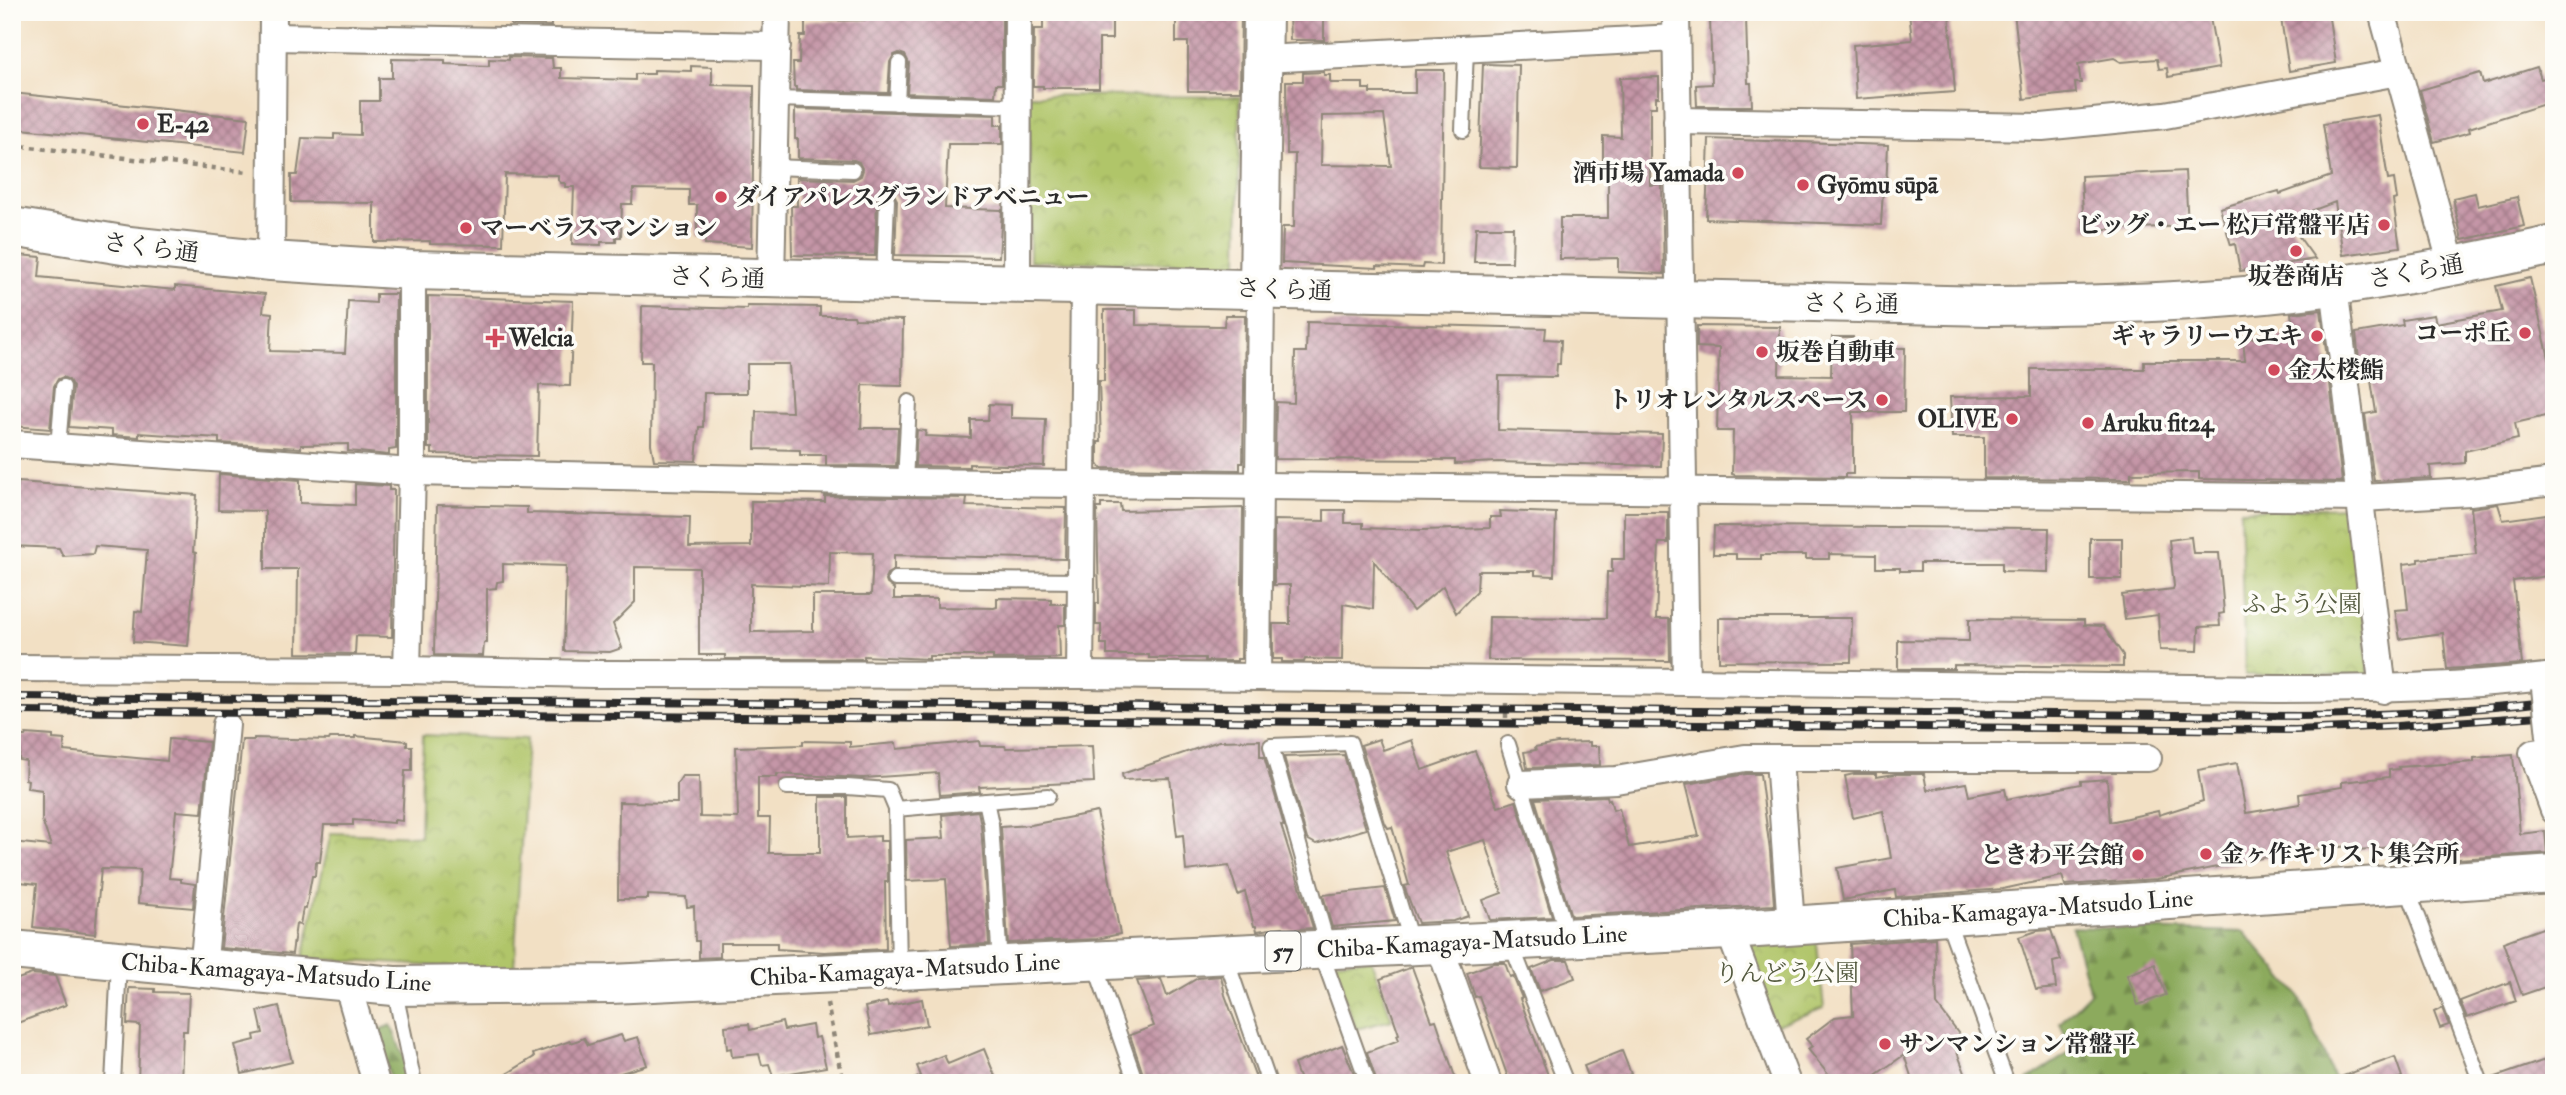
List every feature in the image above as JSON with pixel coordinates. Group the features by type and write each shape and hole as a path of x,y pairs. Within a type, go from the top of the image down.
{"street":[{"path":"771,279 777,12"},
{"path":"1017,283 1018,12"},
{"path":"1257,677 1263,12"},
{"path":"2382,12 2452,266"},
{"path":"271,261 273,24 777,46"},
{"path":"1263,59 1466,48 1676,25 1686,682"},
{"path":"1677,121 2042,127 2165,115 2398,72"},
{"name":"さくら通","path":"12,227 130,246 271,261 412,270 1989,306 2111,305 2334,286 2554,245"},
{"path":"407,670 412,472 412,270"},
{"path":"1080,675 1084,285"},
{"path":"2334,286 2383,690"},
{"path":"12,444 412,472 905,482 2361,498 2470,492 2554,482"},
{"path":"12,667 607,674 1080,675 2383,690 2550,682 2552,743 2533,753 2554,810"},
{"path":"203,970 226,725"},
{"path":"1521,784 1616,780 1745,758 2148,758"},
{"path":"1779,759 1791,925"},
{"name":"Chiba-Kamagaya-Matsudo Line","path":"12,950 394,986 611,984 1728,930 2554,874"},
{"path":"1728,930 1787,1083"},
{"path":"1426,945 1488,1083"},
{"path":"347,983 376,1083"}],"lane":[{"path":"1464,130 1466,48"},
{"path":"897,103 899,63"},
{"path":"776,100 1017,106"},
{"path":"773,167 853,170"},
{"path":"884,281 887,200"},
{"path":"58,447 63,387"},
{"path":"905,482 909,402"},
{"path":"895,579 1082,581"},
{"path":"1368,1083 1324,949 1271,746 1350,743 1426,945"},
{"path":"1508,744 1569,938"},
{"path":"787,787 888,790 895,809 899,971"},
{"path":"895,809 1048,796"},
{"path":"986,801 991,824 1000,965"},
{"path":"2406,884 2481,1083"},
{"path":"1945,915 2007,1083"},
{"path":"1510,941 1566,1083"},
{"path":"1225,955 1269,1083"},
{"path":"1093,961 1136,1083"},
{"path":"113,1083 119,962"},
{"path":"394,986 414,1083"}],"path":[{"path":"12,145 272,175"},
{"path":"822,974 843,1083"}],"green space":[{"path":"1029,95 1240,97 1238,264 1030,261"},
{"name":"ふよう公園","path":"2352,507 2369,675 2245,675 2240,510"},
{"path":"423,735 527,739 514,971 303,958 331,833 420,836"},
{"path":"2072,927 2244,932 2300,997 2336,1083 2028,1083 2027,1080 2072,1051 2060,1023 2090,993"},
{"name":"りんどう公園","path":"1816,935 1824,1008 1773,1026 1738,938"},
{"path":"1371,959 1392,1020 1356,1029 1332,962"},
{"path":"391,1025 414,1083 392,1083 376,1031"}],"building":[{"path":"511,12 551,12 551,26 511,25"},
{"path":"866,12 1002,12 1002,84 996,84 995,96 907,93 909,63 905,55 899,53 894,55 890,62 888,93 796,90 793,63 799,63 800,36 805,36 805,21 866,20"},
{"path":"1043,12 1112,12 1112,39 1099,39 1099,88 1033,86 1034,29 1043,29"},
{"path":"1176,12 1241,12 1240,91 1188,91 1188,42 1176,42"},
{"path":"1289,12 1324,12 1324,40 1290,40"},
{"path":"1909,12 1949,12 1955,92 1856,99 1853,45 1912,40"},
{"path":"2014,12 2209,12 2219,68 2168,77 2167,68 2159,69 2157,59 2121,62 2114,58 2078,64 2081,83 2075,83 2076,93 2024,99"},
{"path":"2280,12 2328,12 2336,63 2289,71"},
{"path":"1746,18 1748,83 1751,83 1752,106 1697,106 1696,85 1712,84 1710,19"},
{"path":"509,57 552,58 553,68 561,68 561,78 635,80 635,74 654,74 654,70 691,71 691,66 712,67 712,85 754,86 752,247 705,244 705,238 697,237 697,205 689,205 689,190 633,189 632,204 622,204 621,237 616,237 616,242 601,242 601,245 572,244 574,187 565,187 565,183 558,180 558,175 505,174 503,245 430,244 430,241 374,242 374,203 291,202 291,175 297,175 302,138 334,139 334,134 360,135 360,101 379,101 379,78 392,78 392,59 445,60 445,64 489,66 489,59 509,60"},
{"path":"1483,64 1519,65 1517,168 1479,167"},
{"path":"2537,67 2541,79 2554,75 2554,101 2469,128 2470,132 2434,142 2420,90 2480,73 2483,84"},
{"path":"1415,70 1444,70 1441,265 1423,264 1422,268 1377,268 1282,263 1283,227 1294,227 1295,154 1287,154 1286,81 1303,81 1303,73 1324,72 1324,75 1330,75 1330,83 1363,83 1363,89 1370,89 1370,93 1415,93","holes":["1384,115 1391,166 1321,165 1322,116"]},
{"path":"1659,77 1656,107 1650,107 1650,185 1662,184 1664,274 1618,272 1618,258 1560,259 1560,218 1608,218 1608,162 1603,162 1603,136 1621,137 1620,78"},
{"name":"E-42","path":"12,93 249,118 245,152 12,128"},
{"path":"795,109 995,115 995,125 1002,125 1002,144 948,144 945,208 1002,210 999,257 895,255 897,200 893,192 887,190 879,194 877,200 875,256 792,255 791,206 797,206 797,178 853,180 861,176 863,170 859,162 854,160 798,158"},
{"path":"2378,115 2388,180 2394,179 2397,199 2393,200 2400,247 2343,255 2335,202 2287,220 2315,259 2240,271 2235,244 2231,245 2220,208 2279,191 2280,194 2331,176 2323,124"},
{"path":"1709,139 1888,145 1881,225 1706,219"},
{"path":"2185,171 2188,226 2084,230 2081,176"},
{"path":"2475,193 2478,206 2517,197 2524,226 2462,240 2453,198"},
{"path":"1476,227 1513,227 1512,262 1474,262"},
{"path":"18,255 41,257 39,277 175,290 175,286 265,294 263,312 272,313 270,351 345,353 348,301 376,303 376,294 396,294 396,449 389,450 389,455 348,451 348,444 301,445 301,448 219,443 219,438 139,433 139,437 112,435 112,430 69,427 73,387 69,380 63,377 58,379 54,386 50,429 13,426 15,390 12,390 12,282 15,283"},
{"path":"2530,278 2554,379 2554,414 2515,423 2518,439 2465,451 2465,463 2430,466 2431,478 2374,481 2365,414 2376,412 2369,368 2360,370 2356,333 2403,325 2402,320 2434,315 2436,323 2502,311 2496,286"},
{"path":"428,296 573,301 570,386 539,385 537,456 432,454 432,448 428,448"},
{"path":"642,306 747,309 747,306 820,307 820,316 903,320 902,386 863,385 861,428 898,428 896,466 826,465 826,455 800,455 800,450 755,449 756,411 792,412 789,364 747,364 747,393 704,393 703,427 699,427 696,461 654,460 651,444 652,362 641,362"},
{"path":"1104,310 1136,310 1136,325 1224,326 1225,315 1245,315 1243,463 1240,463 1240,470 1101,468 1098,464 1098,442 1101,442 1099,381 1104,381"},
{"path":"2321,310 2342,482 2199,479 2199,472 2131,473 2131,479 1984,478 1984,437 1952,437 1950,397 2031,396 2031,369 2144,369 2144,361 2245,361 2243,339 2290,334 2291,313"},
{"path":"1307,322 1546,328 1545,339 1561,340 1560,364 1557,364 1556,377 1499,376 1498,430 1662,434 1661,466 1498,462 1455,464 1455,460 1275,459 1276,402 1294,403 1295,352 1306,352"},
{"path":"1697,326 1780,327 1779,375 1831,376 1832,337 1853,337 1853,342 1873,342 1873,348 1905,348 1904,412 1853,412 1853,474 1845,474 1845,477 1732,474 1733,431 1717,431 1719,348 1697,347"},
{"path":"989,404 1011,405 1011,418 1046,419 1044,466 915,466 917,430 926,431 925,436 971,438 971,420 988,420"},
{"path":"219,474 300,480 300,503 355,505 355,484 389,486 389,490 394,490 392,637 356,636 355,654 297,653 298,569 265,569 265,511 218,510"},
{"path":"18,482 197,495 193,552 196,553 188,646 133,642 135,611 142,612 147,550 95,546 93,554 63,556 59,548 12,546"},
{"path":"825,496 967,498 966,506 1066,508 1065,559 894,555 894,570 885,578 887,584 894,589 894,599 937,599 937,607 994,608 997,607 997,598 1051,599 1051,604 1065,604 1065,625 1059,625 1060,658 929,656 929,659 864,656 864,659 725,659 725,655 699,655 699,568 635,567 635,602 613,624 622,648 610,652 564,651 566,566 503,564 503,581 497,582 496,588 487,589 487,643 484,643 483,656 434,655 437,505 527,507 527,513 690,517 689,547 751,546 751,501 825,502","holes":["830,552 873,553 871,595 813,595 813,631 751,632 751,584 829,587"]},
{"path":"1101,504 1120,504 1121,511 1243,508 1241,659 1205,661 1205,658 1107,655 1107,644 1101,644 1101,625 1096,625 1096,603 1099,603 1097,508 1101,508"},
{"path":"2498,504 2503,520 2554,513 2554,575 2513,581 2522,664 2447,669 2443,633 2400,639 2395,610 2408,609 2403,564 2419,562 2419,559 2476,554 2471,508"},
{"path":"1324,510 1345,510 1345,523 1363,523 1363,528 1422,530 1490,528 1490,517 1501,517 1500,511 1556,513 1554,576 1535,575 1535,571 1478,571 1477,591 1456,613 1443,586 1413,611 1374,561 1373,609 1343,604 1342,660 1305,659 1304,662 1282,662 1282,659 1273,659 1273,624 1290,624 1290,585 1274,585 1274,520 1324,521"},
{"path":"1624,512 1668,512 1668,543 1659,543 1656,619 1669,619 1670,661 1488,660 1489,617 1606,618 1607,572 1612,572 1612,559 1624,559"},
{"path":"1714,526 2049,528 2048,572 2002,571 2002,563 1920,563 1920,571 1900,571 1900,568 1876,568 1876,555 1829,554 1829,559 1806,559 1806,555 1761,555 1761,559 1736,559 1736,554 1713,554"},
{"path":"2191,537 2193,553 2219,553 2224,613 2219,614 2220,626 2199,627 2198,651 2160,650 2158,615 2125,619 2122,595 2173,589 2169,540"},
{"path":"2090,538 2122,538 2122,579 2090,579"},
{"path":"1719,618 1852,618 1851,662 1719,661"},
{"path":"1969,619 2084,620 2084,625 2103,626 2123,655 2123,667 1954,665 1954,669 1898,669 1898,640 1969,641"},
{"path":"21,736 53,736 53,739 65,740 64,751 167,761 169,739 209,742 202,813 176,811 169,878 195,884 193,908 138,903 140,870 101,869 95,934 33,927 37,884 12,881 12,842 51,846 42,820 42,790 27,788 26,761 19,760"},
{"path":"355,736 407,741 407,746 412,746 412,771 405,771 402,821 394,820 394,823 353,820 353,825 324,825 320,862 316,862 315,876 312,876 300,925 296,924 292,954 221,948 242,740 329,740"},
{"path":"1379,739 1383,750 1412,740 1422,770 1475,751 1498,807 1516,801 1552,917 1490,920 1483,900 1502,893 1485,840 1446,852 1468,916 1453,921 1418,923 1404,886 1409,885 1392,827 1388,828 1385,823 1361,745"},
{"path":"1260,740 1260,757 1264,757 1284,826 1281,825 1313,928 1284,930 1283,927 1257,931 1245,892 1238,895 1229,866 1186,871 1183,835 1177,836 1170,778 1123,780 1122,774 1219,741"},
{"path":"803,741 850,742 850,747 896,743 897,749 979,741 980,746 1006,748 1092,746 1094,782 979,787 980,792 940,795 938,773 863,778 777,774 777,777 758,777 758,818 770,818 769,853 820,853 820,797 847,797 847,838 880,836 880,841 887,841 886,949 824,952 777,949 777,943 720,943 720,957 699,958 699,941 695,941 694,906 687,907 686,897 648,895 648,899 618,899 619,802 677,803 677,784 682,776 699,776 700,817 738,818 736,747 803,745"},
{"path":"1590,742 1590,746 1599,746 1600,765 1527,768 1524,752 1536,750 1535,747"},
{"path":"1344,755 1366,829 1316,844 1307,839 1284,757"},
{"path":"2513,755 2520,834 2545,831 2547,853 2413,862 2412,845 2348,851 2348,846 2277,855 2157,879 2065,885 2062,876 2003,889 1896,897 1895,890 1843,900 1837,868 1891,858 1883,811 1853,818 1845,776 1854,774 1876,774 1876,777 1924,774 1927,790 1966,783 1969,796 2005,789 2007,799 2081,784 2081,781 2107,779 2110,822 2158,811 2159,815 2203,801 2198,770 2237,763 2246,813 2300,804 2299,794 2342,787 2342,782 2389,777 2389,770 2399,769 2398,767 2474,762 2474,758"},
{"path":"1760,774 1774,905 1571,916 1535,799 1607,796 1613,810 1619,808 1629,847 1699,836 1686,784"},
{"path":"978,811 989,944 951,946 946,879 907,881 906,840 944,838 942,815"},
{"path":"1097,812 1120,934 1097,939 1008,943 1001,827 1031,825"},
{"path":"1385,888 1395,921 1332,927 1323,895"},
{"path":"2554,924 2554,984 2522,995 2503,942"},
{"path":"2051,930 2061,960 2053,962 2056,988 2036,990 2019,937"},
{"path":"1935,938 1937,1005 1964,1041 1955,1047 1969,1083 1913,1082 1904,1055 1864,1083 1835,1083 1808,1049 1812,1046 1806,1039 1835,1017 1853,1015 1850,944"},
{"path":"1554,960 1568,960 1575,978 1540,991 1531,969"},
{"path":"1493,963 1505,963 1510,977 1513,976 1549,1078 1536,1083 1510,1083 1479,996 1475,997 1467,973"},
{"path":"2155,964 2166,995 2138,1005 2127,975"},
{"path":"1412,967 1432,1021 1436,1020 1457,1083 1377,1083 1367,1052 1399,1040 1380,979"},
{"path":"32,974 55,976 66,1005 12,1025 12,981"},
{"path":"1221,976 1225,995 1258,1083 1146,1083 1130,1035 1154,1026 1137,981 1161,979 1167,996 1198,978"},
{"path":"2510,982 2516,1001 2467,1018 2460,1001"},
{"path":"129,988 189,993 187,1031 183,1031 181,1083 138,1083 140,1025 127,1024"},
{"path":"922,999 927,1025 871,1035 865,1007 887,1002 888,1006"},
{"path":"279,1006 292,1062 242,1074 235,1045 255,1040 254,1035 263,1033 258,1011"},
{"path":"2442,1008 2449,1025 2440,1028 2434,1012"},
{"path":"782,1022 784,1030 812,1025 814,1038 819,1037 826,1067 773,1076 769,1064 762,1065 759,1054 732,1057 731,1048 727,1049 725,1026 749,1024 750,1030"},
{"path":"621,1035 624,1041 638,1037 647,1065 588,1083 492,1083 534,1057 533,1054 570,1041 571,1043 584,1038 588,1045"},
{"path":"1342,1045 1358,1083 1301,1083 1294,1064"},
{"path":"984,1049 995,1076 978,1083 905,1083 921,1076 917,1066 944,1055 948,1064"},
{"path":"1622,1051 1631,1074 1610,1083 1591,1083 1584,1066"},
{"path":"2395,1057 2402,1077 2387,1083 2333,1083 2332,1080"},
{"path":"2554,1057 2554,1083 2490,1083 2490,1079"}],"railway":[{"path":"12,697 2297,716 2426,712 2554,701"},
{"path":"12,711 2295,730 2554,715"}],"place":[{"name":"E-42","path":"143,124"},
{"name":"酒市場 Yamada","path":"1738,173"},
{"name":"Gyōmu sūpā","path":"1803,185"},
{"name":"ダイアパレスグランドアベニュー","path":"721,197"},
{"name":"ビッグ・エー 松戸常盤平店","path":"2384,225"},
{"name":"マーベラスマンション","path":"466,228"},
{"name":"坂巻商店","path":"2296,251"},
{"name":"コーポ丘","path":"2525,333"},
{"name":"ギャラリーウエキ","path":"2317,336"},
{"name":"Welcia","path":"495,338"},
{"name":"坂巻自動車","path":"1762,352"},
{"name":"金太楼鮨","path":"2274,370"},
{"name":"トリオレンタルスペース","path":"1882,400"},
{"name":"OLIVE","path":"2012,419"},
{"name":"Aruku fit24","path":"2088,423"},
{"name":"金ヶ作キリスト集会所","path":"2206,854"},
{"name":"ときわ平会館","path":"2138,855"},
{"name":"サンマンション常盤平","path":"1885,1044"}]}
